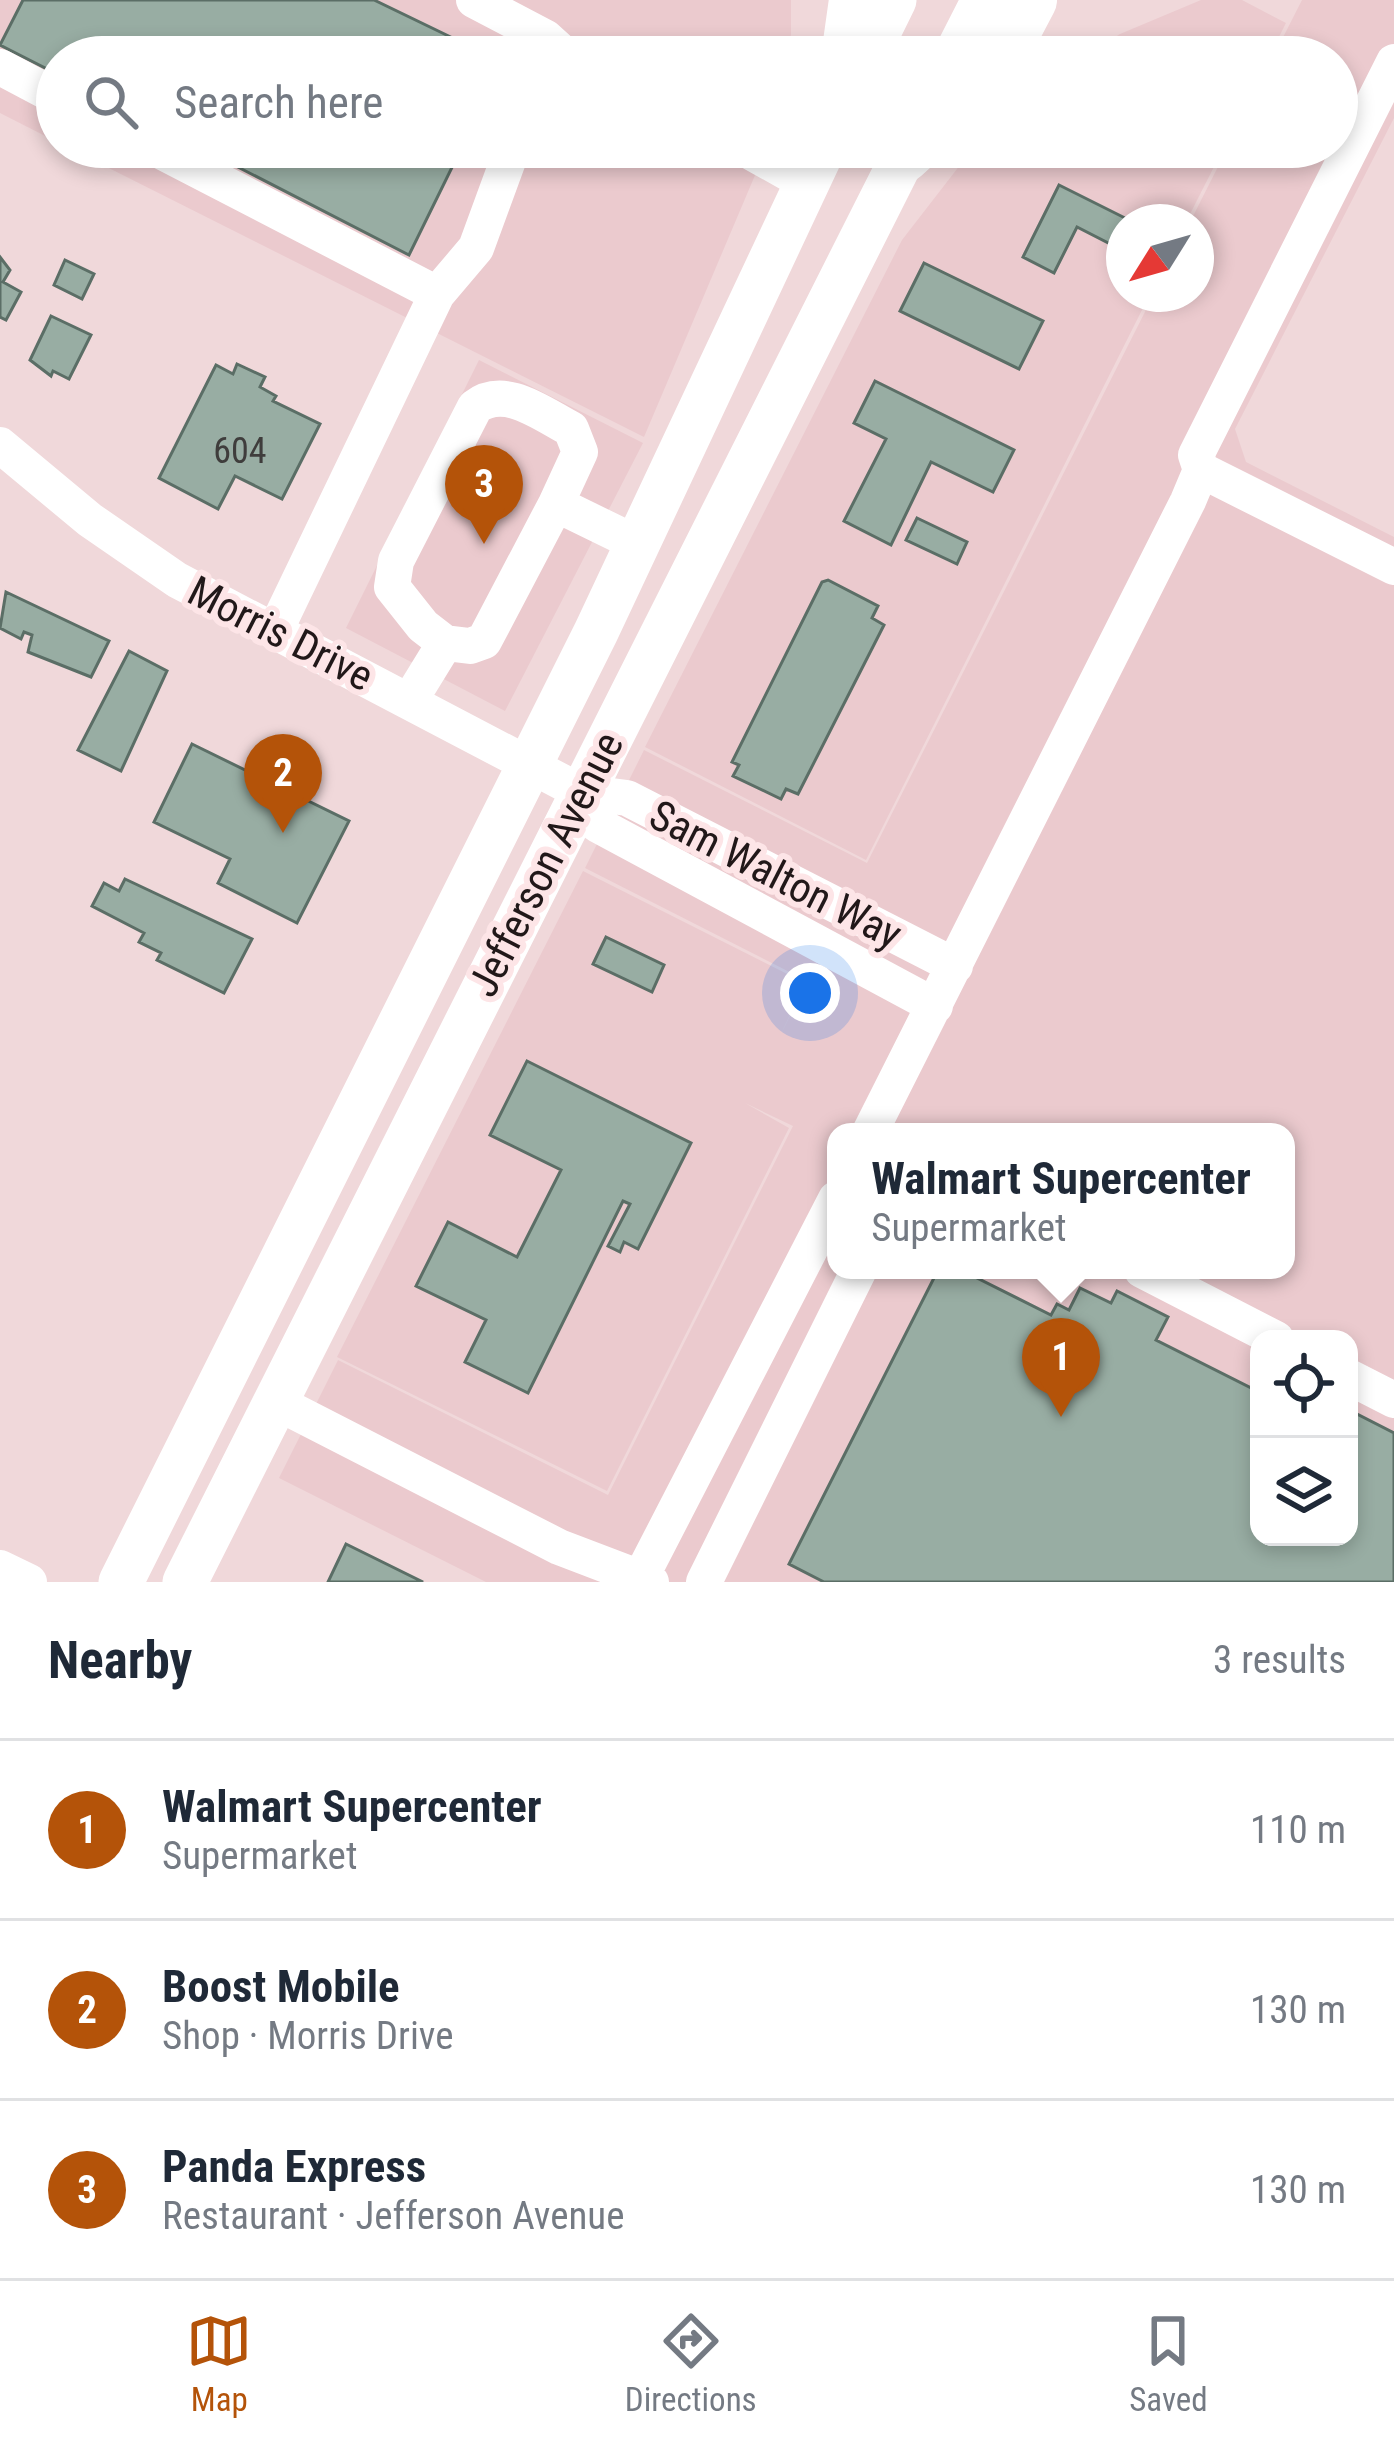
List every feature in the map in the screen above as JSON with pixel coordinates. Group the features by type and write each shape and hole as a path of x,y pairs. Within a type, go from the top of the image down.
{"highway":[{"path":"851,36 856,0"},
{"path":"1011,36 1030,0"}],"main road":[{"path":"876,36 893,0"},
{"path":"966,36 984,0"},
{"name":"Jefferson Avenue","path":"121,1582 638,544 815,168"},
{"name":"Jefferson Avenue","path":"185,1582 899,168"}],"street":[{"path":"474,0 542,36"},
{"path":"1358,133 1394,62"},
{"path":"0,68 36,86"},
{"path":"194,168 437,294"},
{"path":"275,631 437,294 476,248 505,168"},
{"path":"875,1123 1201,470 1196,455 1341,168"},
{"path":"485,399 514,400 572,429 579,439 580,452 556,504 484,641 470,646 445,643 423,626 392,587 396,561 475,407 485,399"},
{"name":"Morris Drive","path":"0,445 134,553 581,792"},
{"path":"1201,470 1394,567"},
{"path":"556,504 638,544"},
{"path":"410,700 445,643"},
{"name":"Sam Walton Way","path":"581,792 627,798 955,966"},
{"name":"Sam Walton Way","path":"581,792 598,825 935,1006"},
{"path":"276,1402 560,1547 646,1579 827,1217"},
{"path":"704,1582 855,1279"},
{"path":"1159,1279 1259,1330"},
{"path":"1358,1382 1394,1400"},
{"path":"0,1568 28,1582"}],"shaded area":[{"path":"0,0 791,0 791,36 36,36 36,131 0,113"},
{"path":"1201,0 1242,0 1286,23 1280,36 1117,36"},
{"path":"1302,0 1394,0 1394,118 1235,429 1246,462 1394,537 1394,1582 486,1582 279,1478 338,1360 608,1495 793,1126 745,1103 789,1128 607,1491 337,1357 583,871 805,983 780,1036 807,981 585,868 644,750 867,863 1145,312 1214,312 1214,204 1199,204 1217,168 1358,168 1358,36 1284,36"},
{"path":"109,168 758,168 644,437"},
{"path":"958,168 1213,168 1195,204 1106,204 1106,312 1141,312 866,860 645,747 902,240"},
{"path":"479,360 643,443 505,711 346,628"}],"building":[{"path":"23,0 374,0 449,36 36,36 36,63 0,45"},
{"path":"240,168 452,168 409,255"},
{"path":"1059,185 1106,208 1106,242 1077,227 1054,273 1023,257"},
{"path":"0,257 10,270 3,282 21,292 6,320 0,317"},
{"path":"65,260 94,274 82,299 54,285"},
{"path":"924,263 1043,321 1019,369 900,311"},
{"path":"51,316 91,335 69,379 53,371 51,376 30,360"},
{"path":"237,364 265,377 260,387 276,396 273,401 320,424 282,499 235,476 218,509 159,478 216,365 233,374"},
{"path":"875,381 1014,450 993,492 931,462 891,545 844,521 886,439 854,423"},
{"path":"917,518 967,542 957,564 906,540"},
{"path":"828,580 878,606 872,618 884,625 798,794 786,789 781,799 733,776 739,765 732,762 822,582"},
{"path":"6,592 109,641 91,677 28,652 32,635 24,632 21,639 0,628"},
{"path":"129,651 167,671 121,771 78,750"},
{"path":"192,744 349,821 297,923 218,883 230,859 154,822"},
{"path":"125,879 252,939 224,993 157,960 161,953 139,942 144,933 92,906 104,883 119,891"},
{"path":"606,937 664,965 652,992 593,964"},
{"path":"527,1061 691,1143 638,1249 624,1242 620,1252 608,1246 630,1204 623,1201 528,1393 465,1362 486,1320 416,1286 448,1222 517,1257 561,1170 490,1135"},
{"path":"933,1279 979,1279 1051,1315 1057,1304 1069,1310 1080,1288 1111,1303 1117,1291 1168,1317 1156,1340 1250,1387 1250,1546 1358,1546 1358,1415 1394,1433 1394,1582 824,1582 789,1564"},
{"path":"346,1544 423,1582 328,1582"}],"place":[{"name":"Panda Express","path":"484,544"},
{"name":"Boost Mobile","path":"283,833"},
{"name":"Walmart Supercenter","path":"1061,1417"}]}
